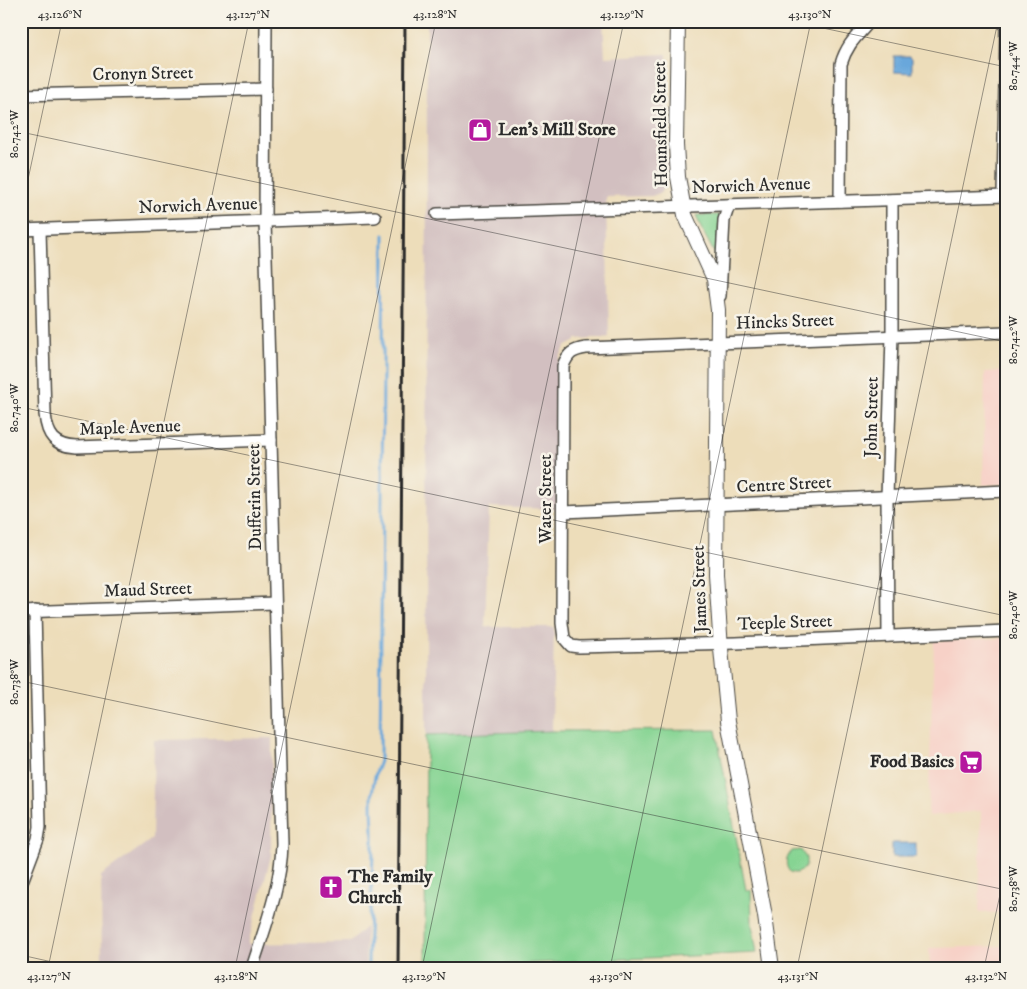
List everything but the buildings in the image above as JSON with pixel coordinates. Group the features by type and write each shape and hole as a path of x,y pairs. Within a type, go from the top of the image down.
{"street":[{"name":"Dufferin Street","path":"252,968 270,911 282,861 265,221 266,21"},
{"name":"Hounsfield Street","path":"678,21 676,160 682,206 712,275 716,289 718,310"},
{"path":"840,201 841,64 844,51 870,21"},
{"path":"1004,196 1006,24"},
{"name":"Cronyn Street","path":"21,94 266,89"},
{"name":"Norwich Avenue","path":"436,214 1004,196"},
{"name":"John Street","path":"888,636 887,497 892,336 892,200"},
{"name":"James Street","path":"729,205 724,220 723,270 718,310 716,574 720,643 728,721 765,916 772,968"},
{"name":"Norwich Avenue","path":"21,230 375,217"},
{"name":"Maple Avenue","path":"40,230 45,414 46,426 53,438 66,446 77,447 271,440"},
{"name":"Hincks Street","path":"567,355 575,350 586,348 1006,332"},
{"name":"Water Street","path":"566,642 562,623 564,512 563,366 567,355"},
{"name":"Centre Street","path":"564,512 1006,491"},
{"name":"Maud Street","path":"21,612 276,603"},
{"path":"21,884 26,863 38,839 40,827 35,611"},
{"name":"Teeple Street","path":"566,642 572,646 579,647 1006,631"}],"shaded area":[{"path":"427,21 603,21 605,57 667,54 666,110 669,184 665,185 660,193 652,196 606,197 609,337 576,339 576,341 565,347 560,357 557,509 489,507 485,627 554,627 552,731 426,735"},
{"path":"1006,371 1006,484 983,485 985,372"},
{"path":"1006,638 1006,912 979,913 981,811 928,816 934,641"},
{"path":"272,738 271,856 248,944 350,942 366,927 365,968 102,968 101,876 152,839 154,740"},
{"path":"1006,946 1006,968 930,968 929,948"}],"green space":[{"path":"696,215 720,215 717,258 701,228"},
{"path":"716,730 746,890 751,890 752,925 757,953 425,968 426,735 552,731"},
{"path":"801,850 806,858 806,866 799,872 790,872 786,864 788,856 792,851"}],"water":[{"path":"894,56 910,56 912,58 912,73 894,72"},
{"path":"892,843 916,843 916,857 892,857"}],"waterway":[{"path":"368,968 373,860 372,793 380,761 384,235"}],"railway":[{"path":"398,968 405,21"}],"place":[{"name":"Len's Mill Store","path":"480,130"},
{"name":"Food Basics","path":"971,762"},
{"name":"The Family Church","path":"331,887"}]}
